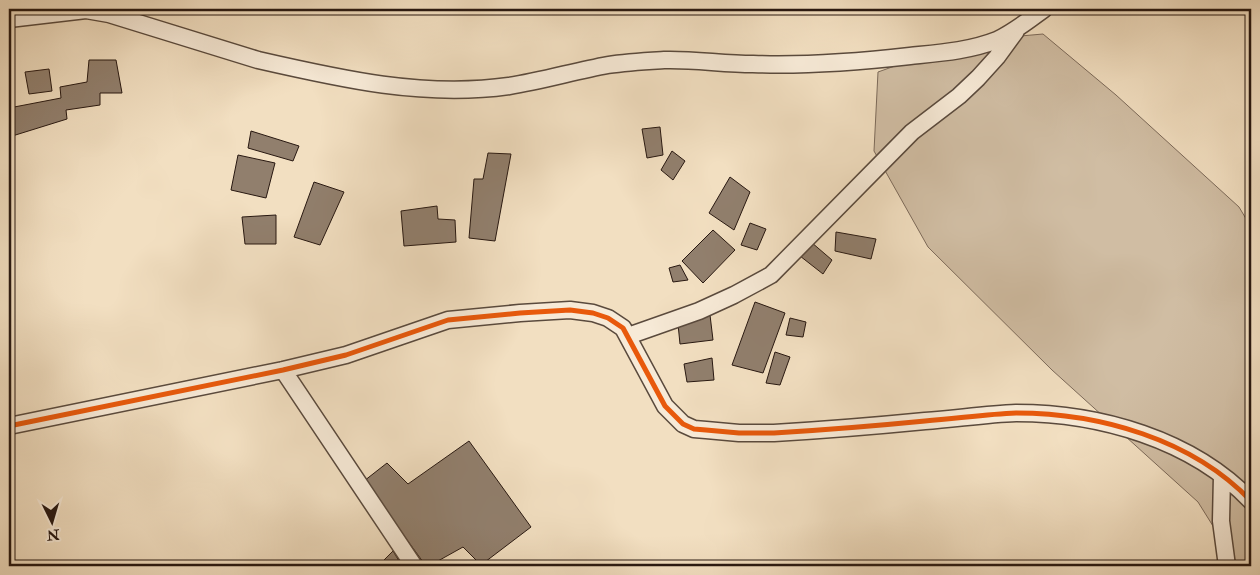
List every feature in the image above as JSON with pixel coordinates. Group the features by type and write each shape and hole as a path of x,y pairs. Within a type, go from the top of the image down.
{"street":[{"path":"9,19 86,10 108,14 266,62 322,75 402,88 441,90 509,86 611,64 665,60 754,64 844,64 965,49 996,40 1017,29 1044,9"},
{"path":"628,336 699,310 734,295 771,275 912,132 959,96 978,78 997,57 1017,29"},
{"path":"9,426 283,370 346,355 448,320 570,310 593,313 617,323 628,336 665,406 679,421 694,429 739,433 774,433 1013,413 1073,418 1145,433 1186,454 1222,476 1251,501"},
{"path":"283,370 414,566"},
{"path":"1222,476 1221,521 1227,566"}],"shaded area":[{"path":"1043,34 1116,95 1239,207 1251,227 1251,566 1238,566 1198,502 1052,370 928,247 874,151 878,72 965,41"}],"building":[{"path":"89,60 116,60 122,93 100,93 100,105 66,110 67,119 9,137 9,108 61,98 60,87 87,82"},
{"path":"49,69 52,91 29,94 25,72"},
{"path":"660,127 663,155 647,158 642,129"},
{"path":"251,131 299,146 293,161 248,148"},
{"path":"672,151 685,161 673,180 661,170"},
{"path":"488,153 511,154 495,241 469,238 474,179 483,179"},
{"path":"238,155 275,163 266,198 231,190"},
{"path":"730,177 750,192 734,230 709,213"},
{"path":"314,182 344,192 320,245 294,237"},
{"path":"437,206 438,219 455,220 456,242 404,246 401,211"},
{"path":"276,215 276,244 245,244 242,217"},
{"path":"750,223 766,229 757,250 741,245"},
{"path":"713,230 735,250 703,283 682,261"},
{"path":"836,232 876,239 871,259 835,251"},
{"path":"811,242 832,260 823,274 800,256"},
{"path":"680,265 688,280 673,282 669,268"},
{"path":"755,302 785,313 763,373 732,365"},
{"path":"710,315 713,340 680,344 678,324"},
{"path":"790,318 806,322 803,337 786,335"},
{"path":"775,352 790,357 780,385 766,383"},
{"path":"712,358 714,380 687,382 684,364"},
{"path":"469,441 531,527 481,565 463,547 426,566 364,481 387,463 408,484"},
{"path":"393,551 402,566 378,566"}],"cycle path":[{"path":"9,426 283,370 346,355 448,320 570,310 593,313 608,318 623,328 665,406 683,424 694,429 739,433 774,433 1016,413 1048,414 1079,418 1111,424 1173,446 1201,461 1227,479 1251,501"}]}
